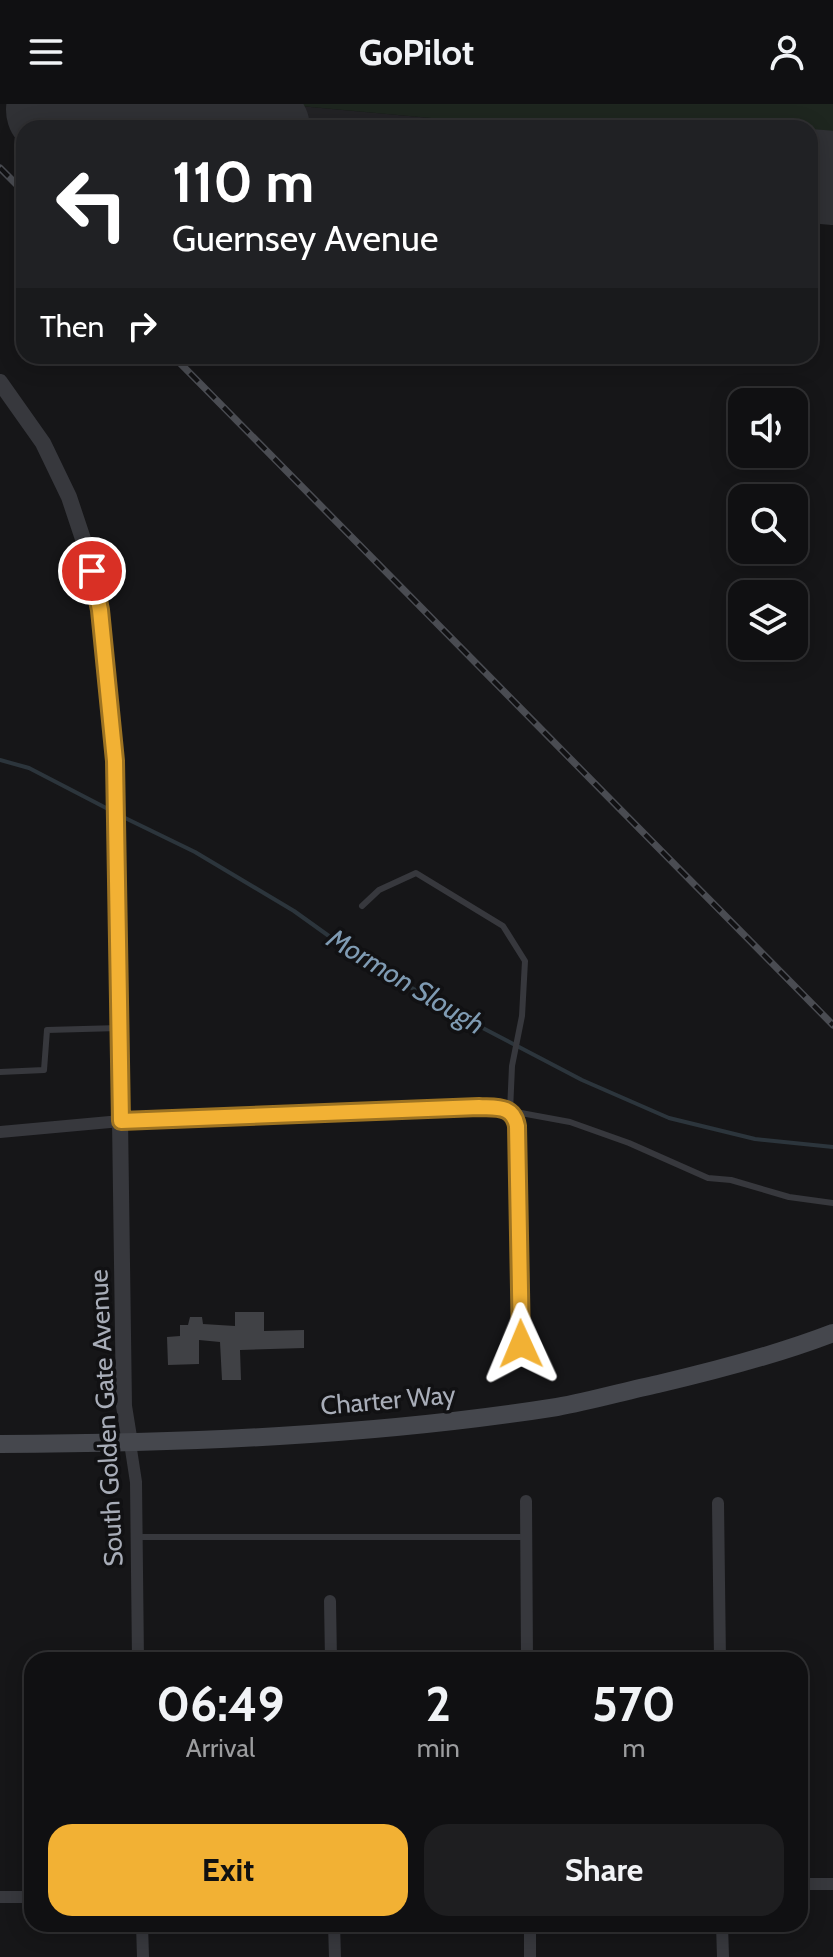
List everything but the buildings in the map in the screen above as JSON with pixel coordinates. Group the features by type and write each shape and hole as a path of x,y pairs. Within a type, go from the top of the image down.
{"main road":[{"name":"Charter Way","path":"0,1444 130,1443 295,1435 443,1423 561,1406 754,1361 833,1333"}],"street":[{"name":"South Golden Gate Avenue","path":"0,382 43,443 69,497 87,551 100,610 115,761 124,1406 136,1482 138,1652"},
{"path":"0,1132 121,1121 479,1107 510,1111 515,1115 517,1126 521,1344"},
{"path":"526,1501 527,1652"},
{"path":"718,1503 720,1652"},
{"path":"330,1601 331,1652"},
{"path":"808,1884 833,1884"},
{"path":"0,1897 24,1897"},
{"path":"142,1932 143,1957"},
{"path":"334,1932 335,1957"},
{"path":"530,1932 530,1957"},
{"path":"722,1932 723,1957"}],"lane":[{"path":"362,906 379,890 416,873 503,926 525,961 522,1016 512,1066 510,1111 570,1122 629,1143 708,1178 731,1180 789,1197 833,1203"},
{"path":"0,1072 44,1070 47,1030 120,1028"},
{"path":"137,1537 526,1537"}],"shaded area":[{"path":"29,104 278,104 452,120 33,120"},
{"path":"278,104 833,104 833,155 818,154 818,120 452,120"},
{"path":"818,154 833,155 833,203 818,202"}],"waterway":[{"name":"Mormon Slough","path":"0,760 29,768 110,810"},
{"name":"Mormon Slough","path":"121,816 195,852 294,911 354,954 456,1014 582,1080 669,1118 755,1139 833,1147"}],"runway":[{"path":"53,110 170,120"},
{"path":"818,177 833,178"}],"railway":[{"path":"0,168 16,184"},
{"path":"181,364 833,1025"}],"route":[{"path":"92,571 100,610 115,761 121,1121 479,1107 510,1111 515,1115 517,1126 521,1344"}]}
